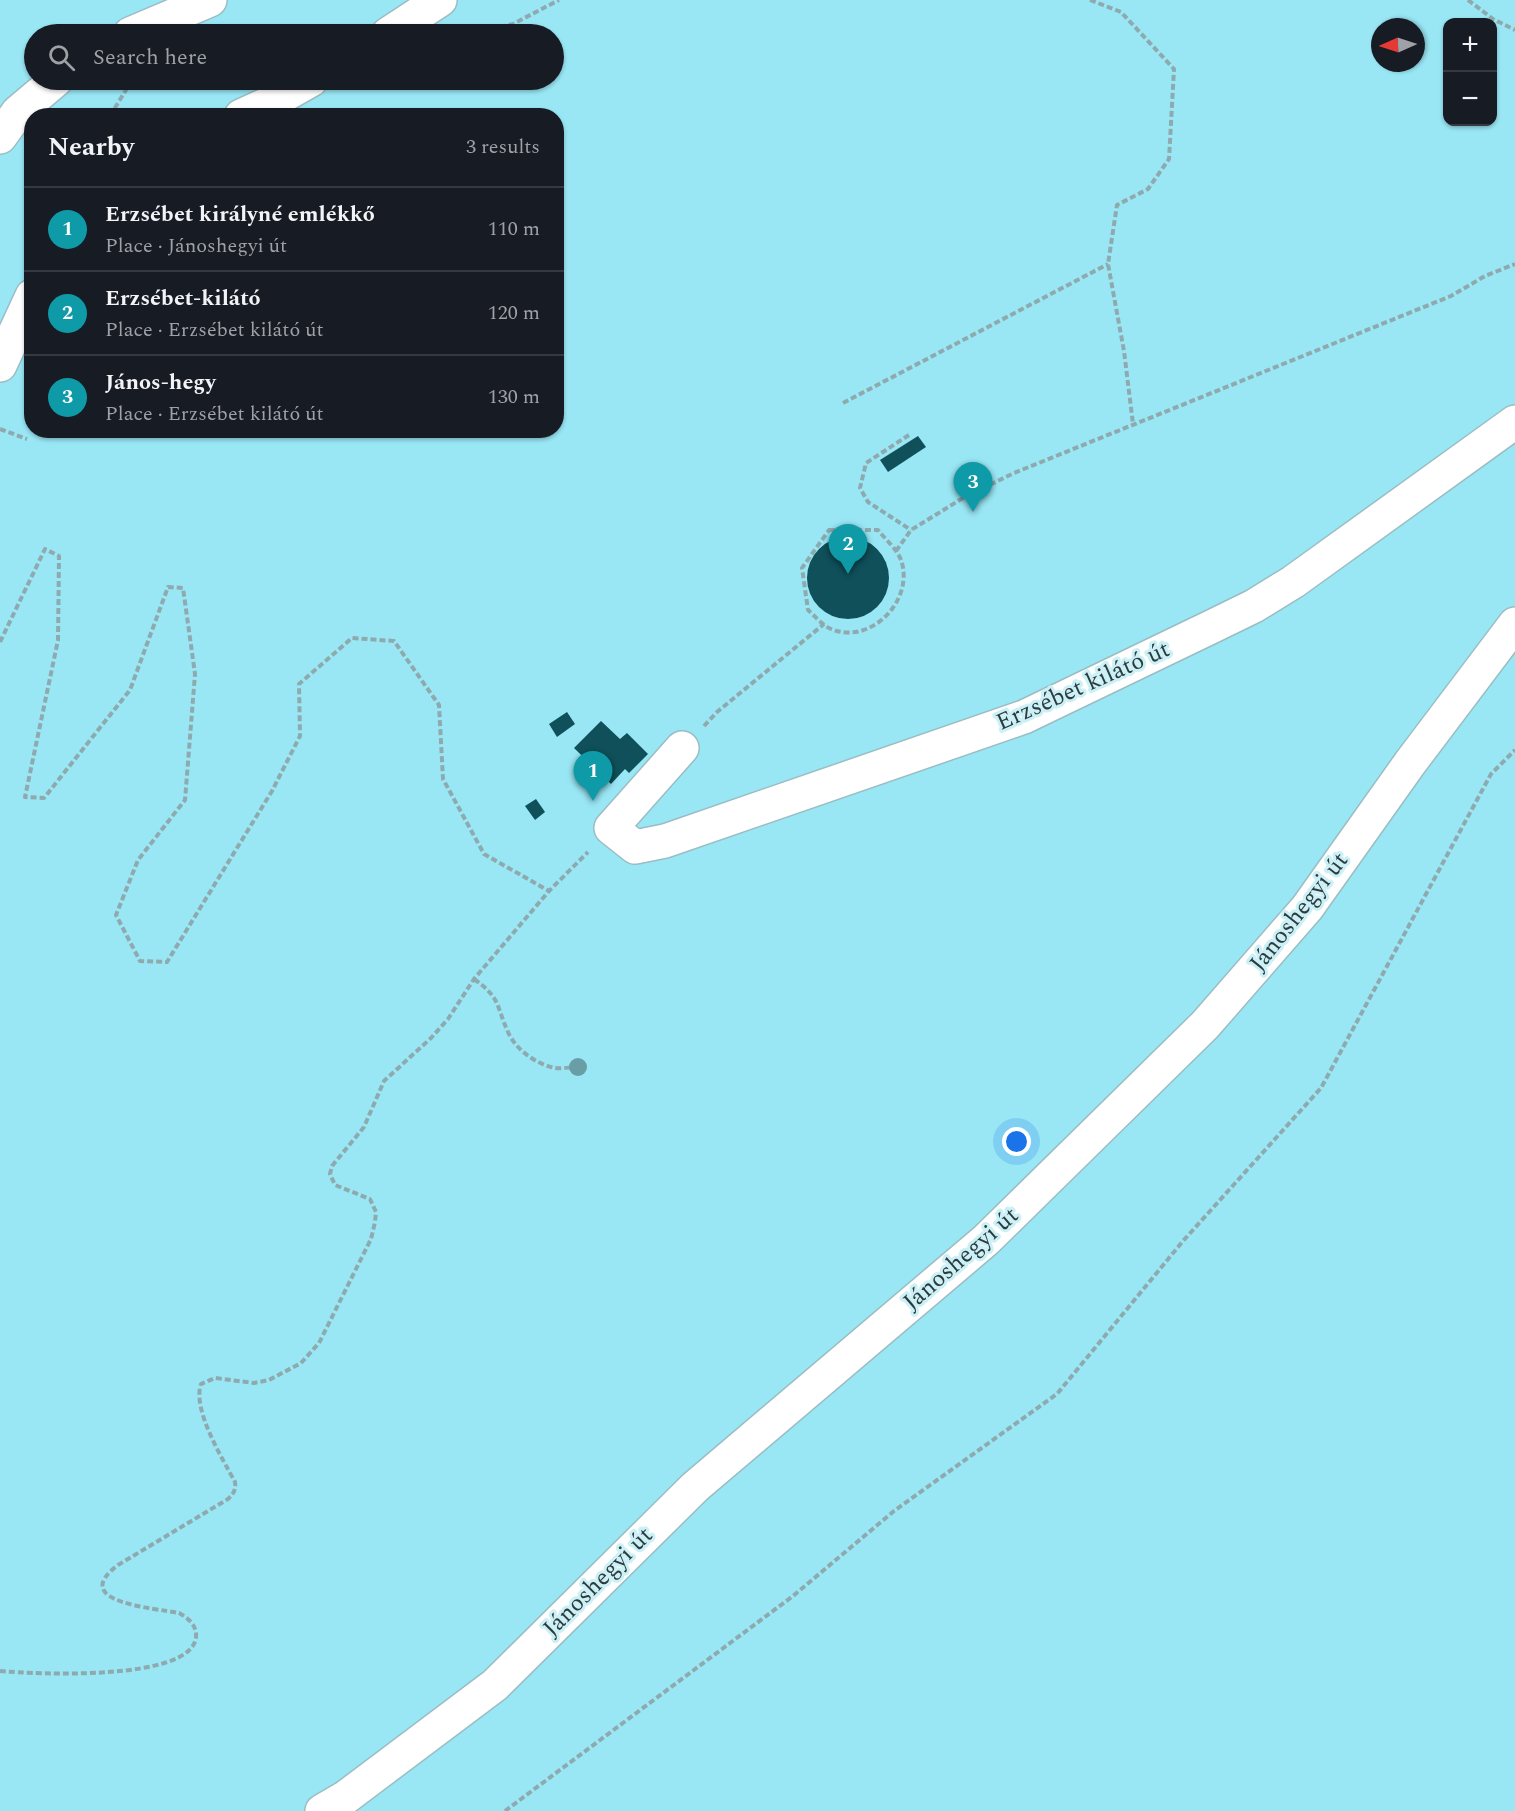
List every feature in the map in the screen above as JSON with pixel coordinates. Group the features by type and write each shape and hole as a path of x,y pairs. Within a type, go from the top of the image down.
{"street":[{"path":"154,24 210,0"},
{"path":"403,24 440,0"},
{"path":"0,137 18,112 44,90"},
{"path":"259,108 293,90"},
{"path":"0,365 24,313"},
{"name":"Erzsébet kilátó út","path":"611,828 635,847 665,841 1024,717 1254,606 1293,582 1515,422"},
{"name":"Jánoshegyi út","path":"322,1811 346,1797 495,1685 695,1487 986,1240 1166,1064 1205,1025 1307,908 1410,763 1515,624"},
{"path":"611,828 682,748"}],"path":[{"path":"513,24 559,0"},
{"path":"1090,0 1122,12 1174,69 1169,159 1148,189 1116,206 1108,264 1124,351 1133,424"},
{"path":"1468,0 1493,19 1515,30"},
{"path":"115,108 126,90"},
{"path":"843,403 1108,264"},
{"path":"896,551 911,530 963,498 1014,472 1451,296 1485,276 1515,264"},
{"path":"0,429 24,438"},
{"path":"909,435 866,463 860,488 868,502 911,530"},
{"path":"829,530 878,530 896,551 903,566 903,582 893,609 876,625 850,633 830,628 824,624 808,610 802,568 829,530"},
{"path":"0,642 45,549 59,556 58,640 25,797 44,798 130,690 168,587 183,588 195,674 185,800 138,860 116,915 140,961 167,962 272,791 300,736 298,684 352,638 394,641 439,705 443,779 484,854 549,891"},
{"path":"717,712 824,624"},
{"path":"506,1811 793,1596 894,1511 1057,1394 1183,1241 1321,1088 1491,774 1515,750"},
{"path":"0,1671 63,1673 136,1670 180,1658 192,1646 196,1635 194,1625 179,1612 114,1600 104,1590 105,1578 118,1564 228,1499 236,1489 235,1482 201,1411 198,1395 201,1384 215,1378 254,1383 269,1380 301,1363 318,1343 371,1239 376,1215 373,1203 366,1196 335,1185 330,1174 332,1166 364,1127 384,1081 431,1038 474,980 549,891 611,828"},
{"path":"474,980 489,989 499,1004 508,1034 525,1054 557,1068 578,1066"}],"shaded area":[{"path":"0,0 1515,0 1515,1811 0,1811"}],"building":[{"path":"918,436 926,447 888,472 880,460"},
{"path":"840,537 856,537 871,544 882,555 889,570 886,594 877,607 856,619 840,619 825,612 814,601 807,586 807,570 814,555 825,544"},
{"path":"567,712 575,724 557,737 549,724"},
{"path":"601,721 620,739 627,733 648,754 629,773 625,769 611,784 574,748"},
{"path":"536,799 545,812 535,820 525,806"}],"place":[{"name":"János-hegy","path":"973,512"},
{"name":"Erzsébet-kilátó","path":"848,574"},
{"name":"Erzsébet királyné emlékkő","path":"593,801"}]}
